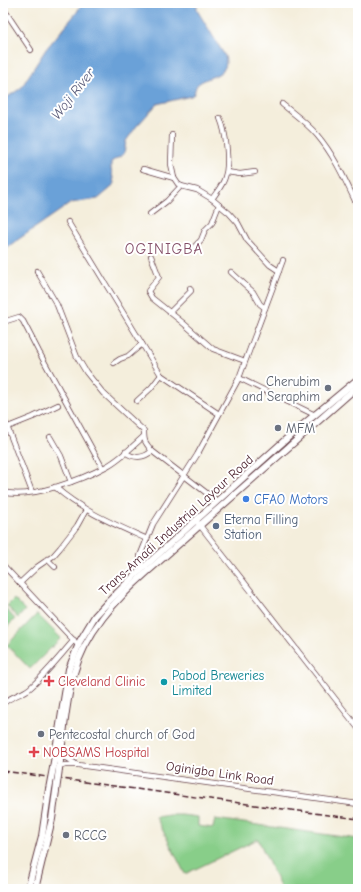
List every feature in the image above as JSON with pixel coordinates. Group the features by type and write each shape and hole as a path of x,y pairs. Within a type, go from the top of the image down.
{"main road":[{"name":"Trans-Amadi Industrial Layour Road","path":"57,768 62,747 72,677 80,655 95,628 120,596 198,522 217,501 315,415 358,380"},
{"name":"Trans-Amadi Industrial Layour Road","path":"57,768 65,684 76,642 95,616 142,569 358,386"},
{"path":"28,889 42,836 49,789 57,768"},
{"path":"35,889 52,820 56,791 57,768"}],"street":[{"path":"3,8 31,50"},
{"path":"3,19 6,14"},
{"path":"282,104 310,128 324,144 337,165 358,207"},
{"path":"212,199 224,181 226,172 225,131 220,118"},
{"path":"172,135 171,164 174,178 181,186 197,190 212,199 235,219 247,240 279,271"},
{"path":"143,169 174,178"},
{"path":"226,172 240,174 255,172"},
{"path":"150,214 167,201 181,186"},
{"path":"193,248 201,240 205,230 212,223 219,205"},
{"path":"68,222 161,375 219,414"},
{"path":"151,256 159,277 149,290 149,294 213,349 245,361"},
{"path":"142,569 140,556 159,514 185,475 239,378 283,260"},
{"path":"37,271 59,309 68,335 83,368 103,393 144,431 143,436 147,445 152,451 217,501"},
{"path":"231,272 252,292 260,304 265,308"},
{"path":"170,312 191,291 190,288"},
{"path":"3,322 19,318 23,321 102,467"},
{"path":"114,363 128,356 142,344"},
{"path":"137,401 151,388 161,375"},
{"path":"239,378 315,415"},
{"path":"8,427 33,418 58,405"},
{"path":"3,416 32,492"},
{"path":"3,492 13,494 32,492 55,487 85,477 102,467 107,466 143,436"},
{"path":"50,437 61,456 71,482"},
{"path":"125,452 132,457 138,457 149,454 152,451"},
{"path":"55,487 65,496 86,510 147,538"},
{"path":"20,583 47,559 53,556 77,526 86,510"},
{"path":"198,522 358,728"},
{"path":"47,559 55,567"},
{"path":"3,565 76,642 31,688 4,701"},
{"path":"62,747 67,758 78,765"},
{"name":"Oginigba Link Road","path":"57,768 65,765 78,765 358,804"}],"green space":[{"path":"14,599 25,610 18,618 7,606"},
{"path":"5,608 15,619 7,627 3,623 3,610"},
{"path":"37,614 61,638 30,669 7,645"},
{"path":"169,815 198,817 198,826 213,828 215,819 358,839 358,889 281,889 258,839 185,874 156,817"}],"water":[{"name":"Woji River","path":"82,3 197,3 197,10 225,56 225,68 217,75 197,85 194,94 191,96 157,104 136,127 126,141 124,154 111,162 114,183 111,188 98,199 71,203 3,250 3,100 21,88 46,49 77,12"}],"railway":[{"path":"3,771 358,819"}],"place":[{"name":"Cherubim and Seraphim","path":"328,388"},
{"name":"MFM","path":"278,428"},
{"name":"CFAO Motors","path":"246,499"},
{"name":"Eterna Filling Station","path":"216,526"},
{"name":"Cleveland Clinic","path":"49,681"},
{"name":"Pabod Breweries Limited","path":"164,682"},
{"name":"Pentecostal church of God","path":"41,734"},
{"name":"NOBSAMS Hospital","path":"34,752"},
{"name":"RCCG","path":"66,835"}],"district":[{"name":"OGINIGBA","path":"164,249"}]}
